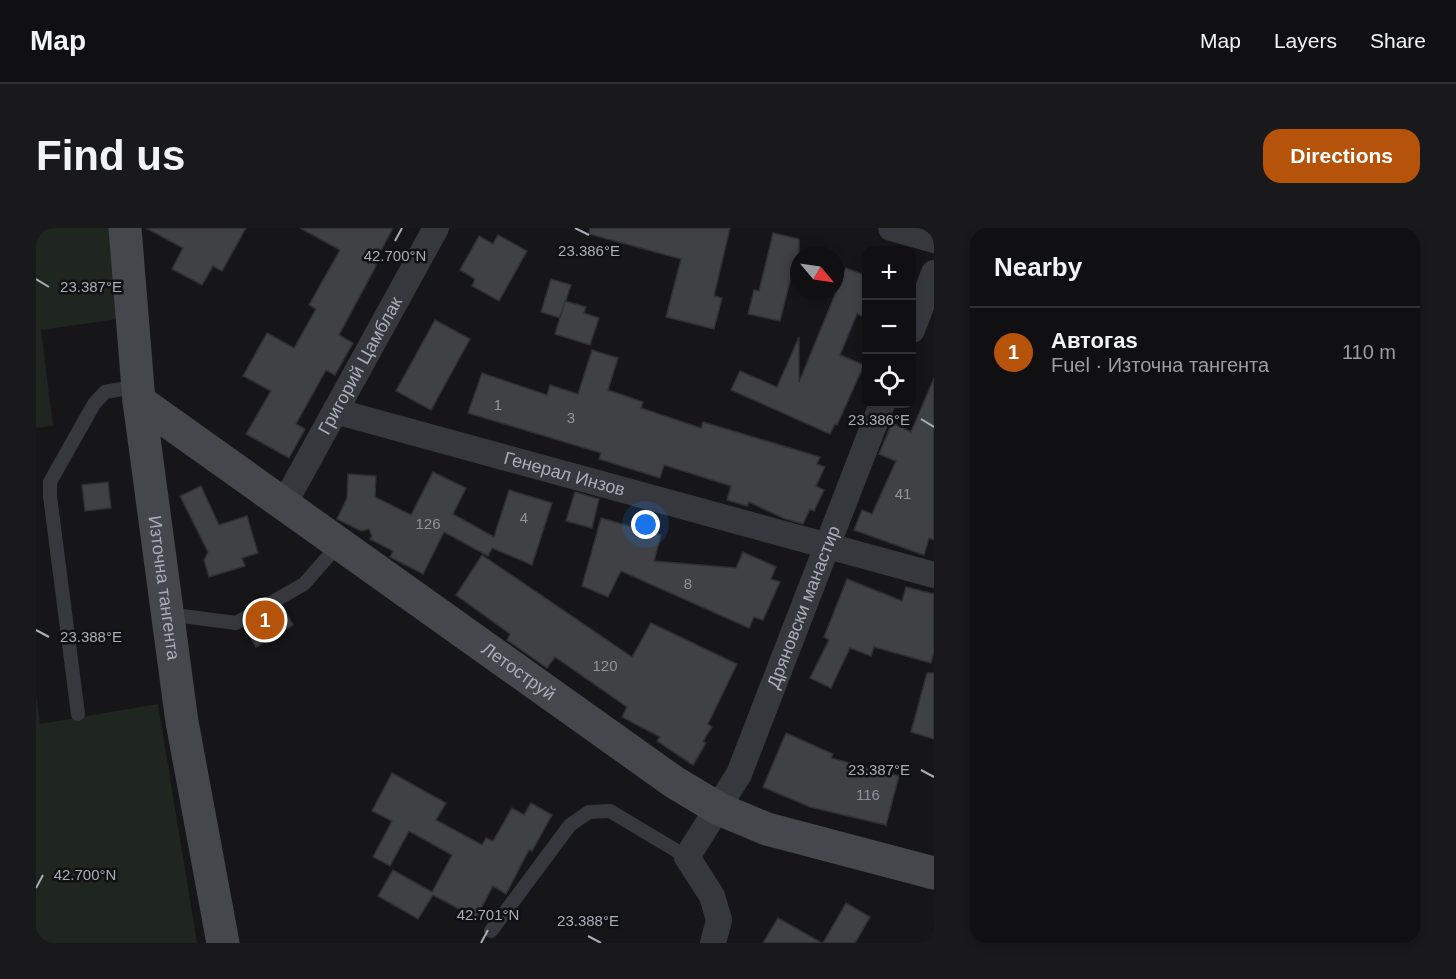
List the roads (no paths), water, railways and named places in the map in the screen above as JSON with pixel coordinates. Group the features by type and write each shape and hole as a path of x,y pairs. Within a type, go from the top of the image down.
{"street":[{"name":"Източна тангента","path":"125,228 138,394 167,614 182,722 223,943"},
{"name":"Григорий Цамблак","path":"284,504 436,228"},
{"path":"891,228 934,240"},
{"path":"916,320 934,273"},
{"name":"Летоструй","path":"138,394 284,504 674,782 719,809 767,829 810,843 934,873"},
{"name":"Дряновски манастир","path":"687,857 740,774 880,408"},
{"name":"Генерал Инзов","path":"335,411 825,548 934,575"},
{"path":"687,857 712,896 718,920 713,943"}],"lane":[{"path":"78,714 50,482 93,404 105,392 138,394"},
{"path":"167,614 236,623 304,584 340,543"},
{"path":"491,931 570,825 589,812 610,810 687,857"}],"place":[{"name":"Автогаѕ","path":"265,620"}]}
